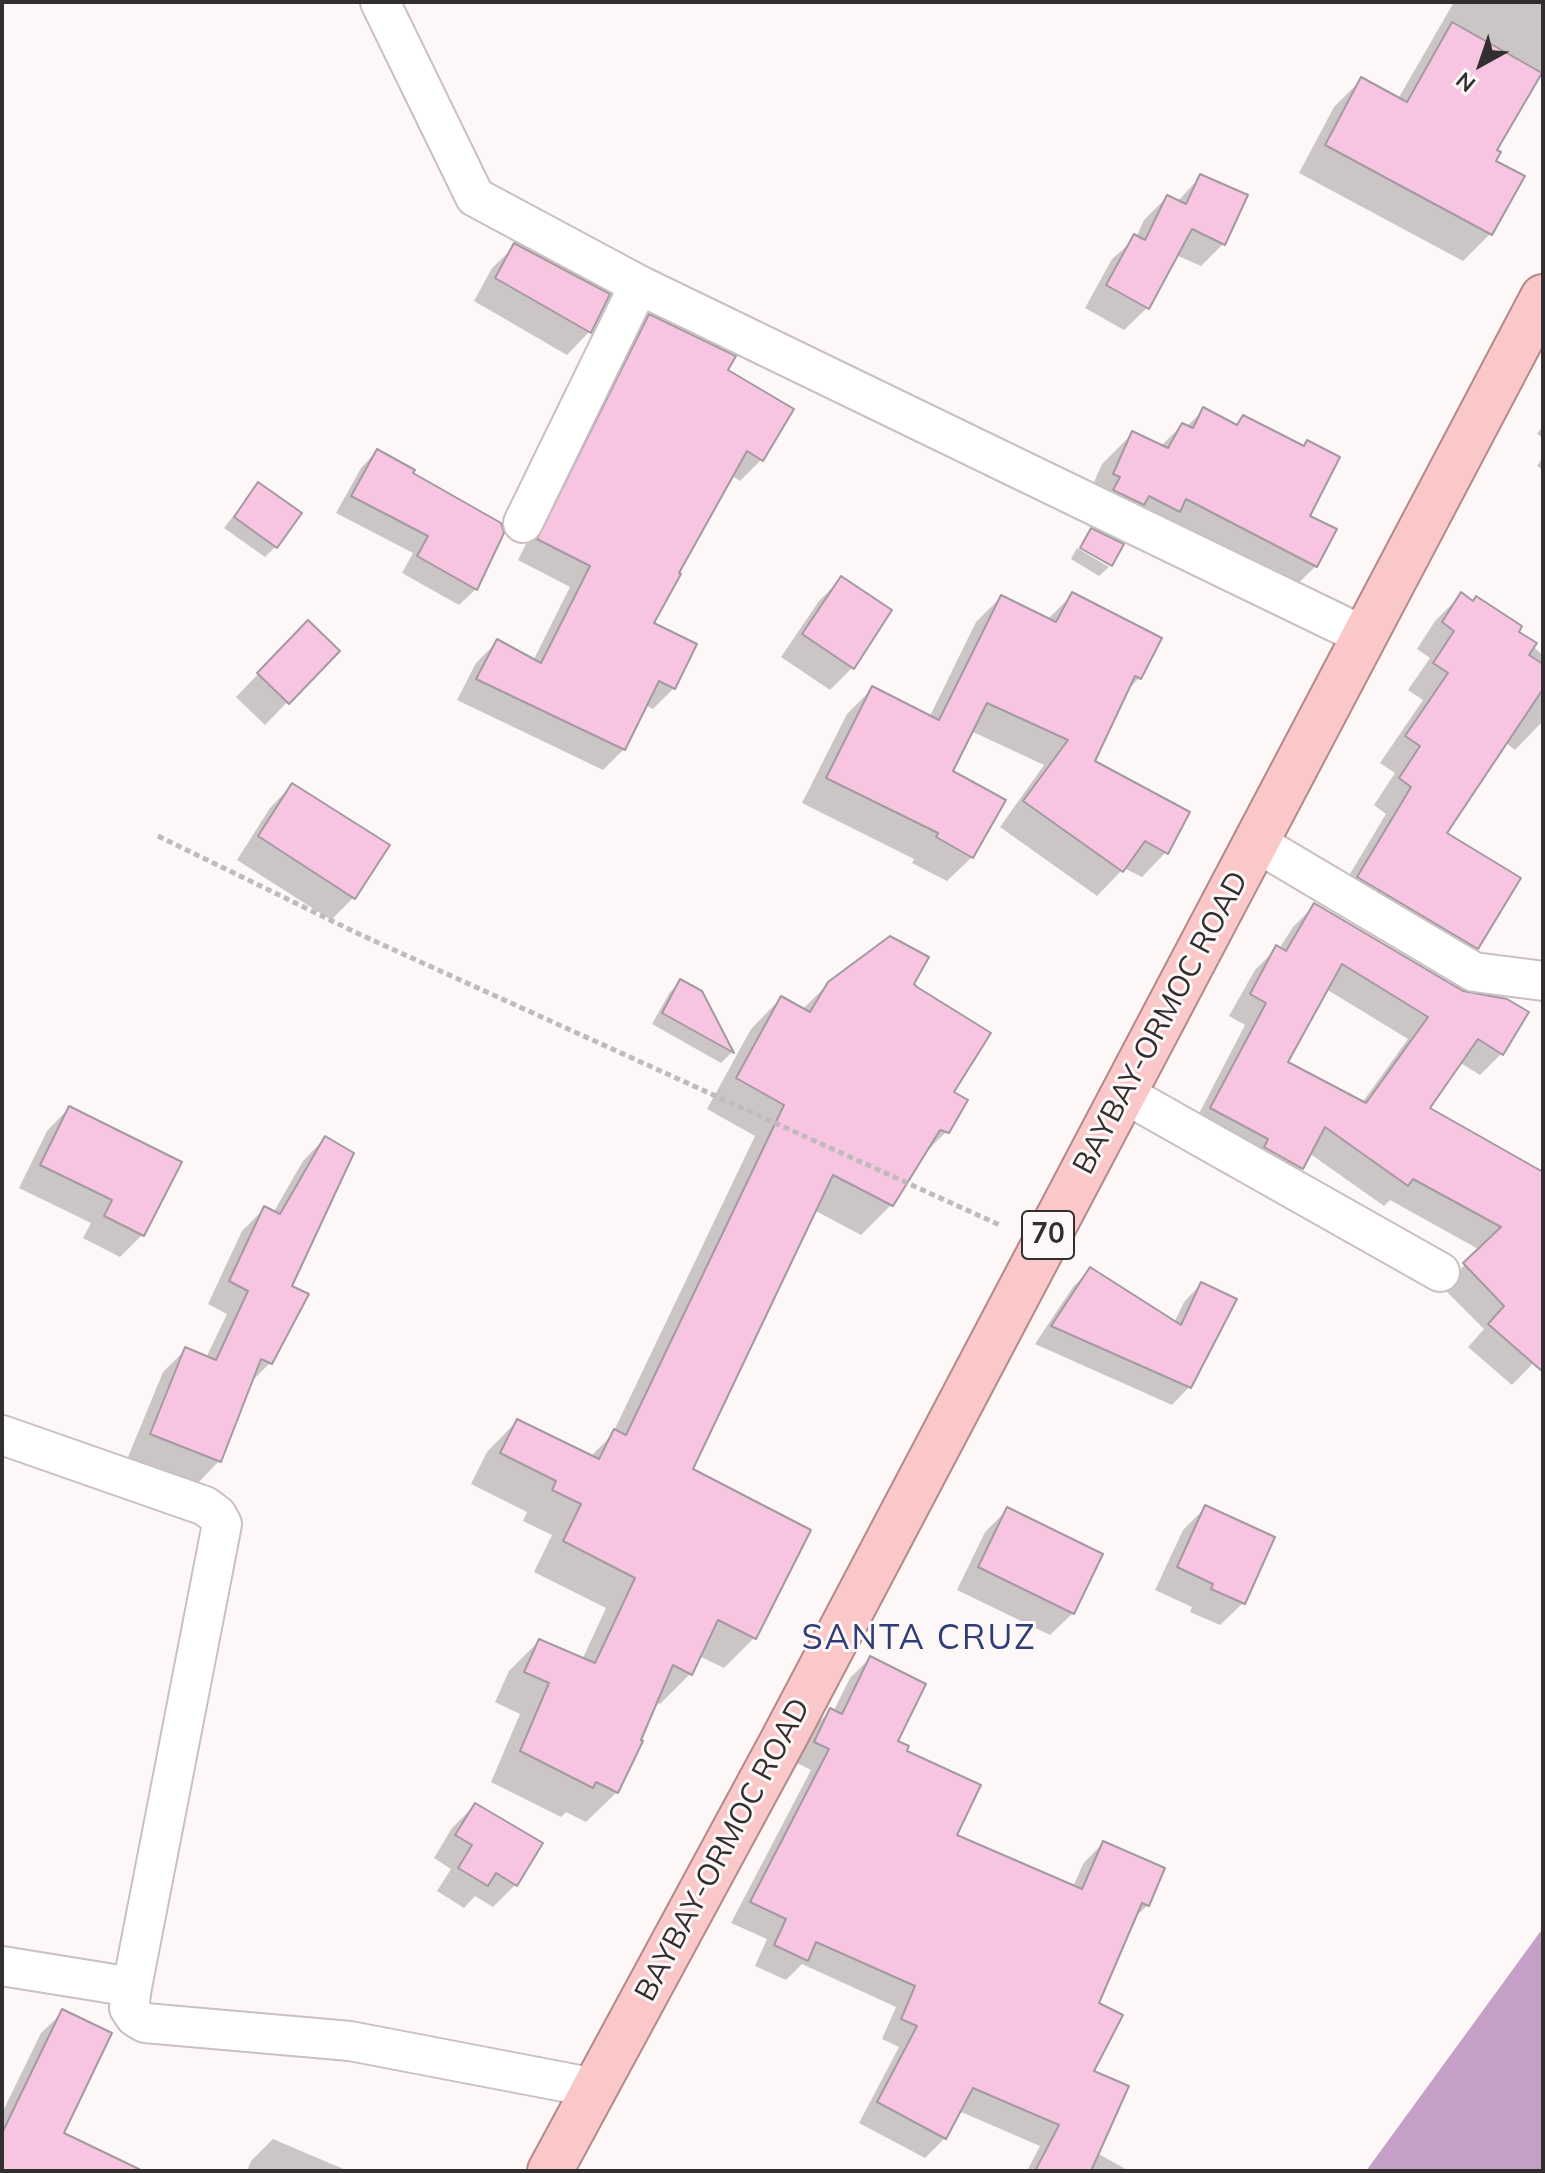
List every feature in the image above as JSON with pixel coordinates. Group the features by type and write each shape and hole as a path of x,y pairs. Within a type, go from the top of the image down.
{"highway":[{"name":"BAYBAY-ORMOC ROAD","path":"550,2171 782,1742 1543,297"}],"street":[{"path":"380,2 475,197 639,285 1364,636"},
{"path":"523,523 639,285"},
{"path":"1257,843 1474,972 1543,981"},
{"path":"1123,1093 1440,1272"},
{"path":"2,1435 205,1506 217,1515 222,1524 129,2008 145,2023 350,2041 595,2088"},
{"path":"2,1966 132,1987"}],"path":[{"path":"158,836 359,934 1043,1245"}],"shaded area":[{"path":"1543,1928 1543,2171 1366,2171"}],"building":[{"path":"1452,22 1542,73 1497,150 1501,152 1496,161 1525,176 1492,235 1325,145 1361,77 1407,102"},
{"path":"1200,174 1248,195 1225,245 1192,229 1149,309 1106,285 1134,234 1145,240 1167,195 1186,204"},
{"path":"514,243 610,294 591,333 495,278"},
{"path":"649,314 736,356 728,370 794,409 763,461 747,451 654,623 697,644 675,689 659,681 625,750 476,679 497,639 541,663 590,566 537,539"},
{"path":"1203,407 1237,425 1243,415 1304,446 1307,440 1340,457 1310,516 1337,529 1317,567 1186,499 1180,512 1149,496 1144,505 1113,490 1120,477 1113,474 1132,431 1168,448 1182,423 1193,428"},
{"path":"377,449 501,523 504,533 477,590 417,556 428,536 351,496"},
{"path":"258,482 302,513 277,548 234,517"},
{"path":"1091,528 1124,544 1112,566 1080,548"},
{"path":"841,576 892,610 854,669 802,634"},
{"path":"1072,592 1162,638 1141,679 1135,676 1095,761 1190,812 1168,854 1145,841 1123,872 1023,801 1068,740 987,703 953,771 1006,800 973,858 936,837 938,833 826,778 872,686 939,720 1001,595 1056,622"},
{"path":"1461,592 1473,601 1476,596 1522,626 1519,632 1537,643 1529,655 1543,664 1543,689 1447,833 1521,878 1478,949 1357,877 1411,787 1399,778 1420,746 1405,736 1448,673 1433,663 1454,631 1442,622"},
{"path":"308,620 340,651 289,704 257,673"},
{"path":"292,783 390,845 355,899 258,836"},
{"path":"1314,903 1463,991 1507,999 1529,1012 1503,1055 1478,1039 1430,1108 1543,1172 1543,1372 1488,1324 1504,1306 1463,1263 1501,1227 1413,1179 1408,1186 1325,1127 1303,1169 1264,1147 1268,1139 1210,1108 1266,1003 1250,994 1276,945 1286,951","holes":["1342,964 1428,1017 1366,1103 1288,1062"]},
{"path":"890,936 929,957 914,984 917,987 991,1033 954,1092 968,1100 949,1133 940,1130 893,1206 833,1175 693,1469 811,1530 756,1639 718,1620 692,1675 673,1665 643,1741 618,1793 596,1782 593,1788 520,1751 549,1683 524,1672 539,1639 595,1663 635,1578 563,1541 581,1504 552,1490 556,1481 500,1453 517,1419 599,1459 614,1429 626,1435 784,1105 736,1078 781,996 810,1012 828,982"},
{"path":"680,979 702,991 734,1053 662,1013"},
{"path":"69,1106 182,1162 144,1236 104,1216 112,1200 40,1165"},
{"path":"325,1136 354,1153 292,1286 309,1294 272,1364 261,1359 221,1462 150,1434 185,1347 216,1360 248,1291 229,1281 264,1206 280,1214"},
{"path":"1090,1267 1181,1325 1201,1282 1237,1299 1191,1388 1051,1326"},
{"path":"1205,1505 1275,1537 1245,1604 1211,1589 1213,1584 1177,1567"},
{"path":"1007,1507 1103,1554 1074,1614 978,1567"},
{"path":"870,1656 926,1684 898,1741 909,1746 907,1751 981,1785 957,1835 1082,1889 1103,1841 1165,1868 1149,1906 1142,1903 1099,2003 1123,2015 1094,2071 1129,2086 1091,2171 1035,2171 1059,2125 973,2088 946,2139 877,2102 917,2026 901,2019 915,1986 816,1942 808,1961 774,1945 786,1919 750,1902 829,1749 814,1742 830,1708 842,1714"},
{"path":"475,1803 543,1843 517,1886 496,1873 488,1886 458,1868 472,1845 455,1835"},
{"path":"62,2009 112,2033 64,2133 143,2171 2,2171 2,2133"}],"district":[{"name":"SANTA CRUZ","path":"919,1639"}]}
